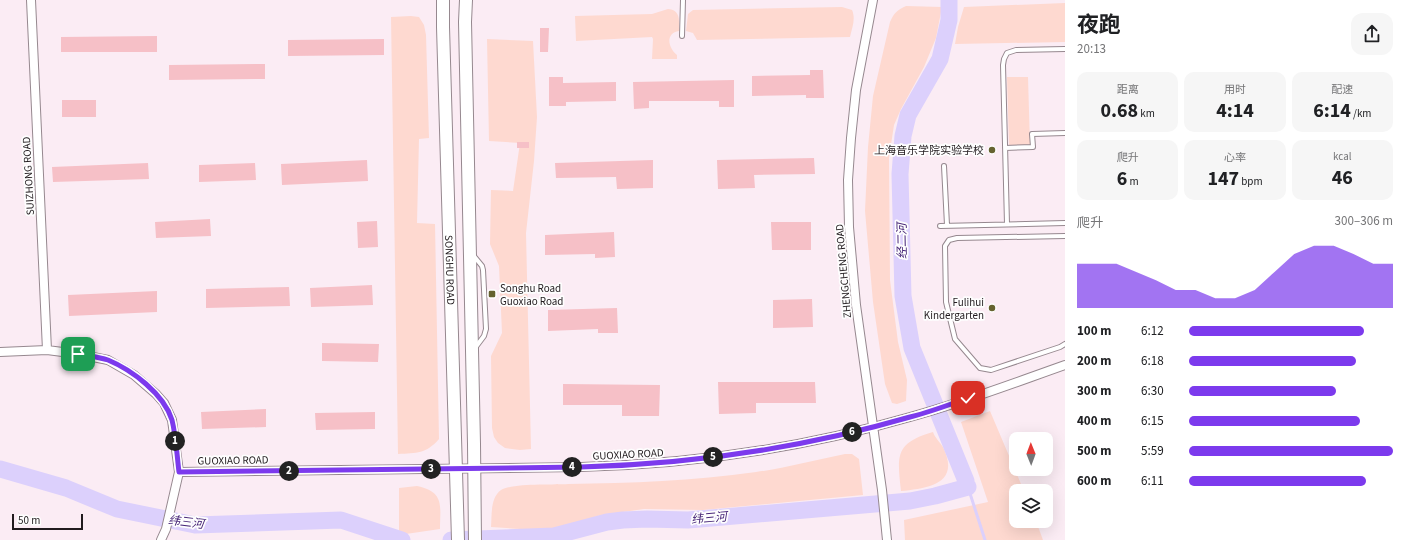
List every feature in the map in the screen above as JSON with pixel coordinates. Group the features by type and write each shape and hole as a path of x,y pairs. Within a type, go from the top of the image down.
{"main road":[{"name":"SONGHU ROAD","path":"443,0 458,540"},
{"name":"SONGHU ROAD","path":"466,0 465,22 472,351 474,540"}],"street":[{"name":"SUIZHONG ROAD","path":"31,0 47,350"},
{"name":"ZHENGCHENG ROAD","path":"873,0 856,90 848,180 849,227 856,305 874,427 887,540"},
{"path":"0,352 47,350 108,360 134,375 164,403 172,420 179,472 166,529 161,540"},
{"name":"GUOXIAO ROAD","path":"179,472 622,466 677,462 787,446 874,427 911,417 1065,365"}],"lane":[{"path":"682,36 683,0"},
{"path":"1007,224 1003,65 1005,55 1016,50 1065,50"},
{"path":"1005,148 1033,147 1032,134 1065,133"},
{"path":"944,166 947,225"},
{"path":"940,226 1065,223"},
{"path":"1065,236 957,238 949,240 945,246 946,302 955,339 980,368 991,370 1065,344"}],"shaded area":[{"path":"1065,3 1065,42 955,44 964,7"},
{"path":"906,6 942,7 936,38 924,67 894,125 889,158 890,280 898,342 907,380 906,401 897,404 892,403 885,384 873,302 865,211 868,147 873,96 890,22 896,12"},
{"path":"842,7 852,10 853,13 854,17 850,37 697,40 693,33 686,31 688,14 693,10"},
{"path":"668,9 675,11 678,17 679,31 672,35 669,41 672,49 677,55 677,59 652,59 652,37 576,41 575,16 652,14"},
{"path":"391,17 419,17 424,25 426,35 429,138 419,139 417,223 435,224 439,439 430,448 421,452 398,454"},
{"path":"487,39 533,41 537,117 526,233 531,449 520,450 505,448 498,443 494,437 492,428 491,356 502,333 499,266 490,244 491,190 513,191 520,143 489,141"},
{"path":"1007,77 1028,77 1030,145 1009,146"},
{"path":"990,411 1009,456 1009,476 1018,476 1021,484 1009,484 1009,528 1039,528 1043,540 905,540 904,520 988,502 961,422"},
{"path":"933,432 943,447 947,459 948,469 945,476 939,482 931,486 901,491 899,459 901,452 911,441"},
{"path":"845,454 852,454 859,459 863,495 703,510 644,509 598,516 551,531 491,527 492,507 497,493 501,490 514,486 709,478 767,470"},
{"path":"417,486 432,492 437,496 440,507 440,529 399,535 399,488"}],"building":[{"path":"540,28 549,28 548,52 540,52"},
{"path":"157,36 157,52 61,52 61,37"},
{"path":"384,39 384,55 288,56 288,40"},
{"path":"265,64 265,79 169,80 169,65"},
{"path":"810,70 823,70 824,98 806,98 806,95 752,96 752,76 810,75"},
{"path":"549,77 563,77 563,83 616,82 616,101 566,102 566,106 549,106"},
{"path":"734,80 734,107 719,107 719,101 649,101 649,108 634,109 633,82"},
{"path":"62,100 96,100 96,117 62,117"},
{"path":"517,142 529,142 529,148 517,148"},
{"path":"814,158 815,174 754,175 755,188 718,189 717,160"},
{"path":"367,160 368,181 282,185 281,164"},
{"path":"653,160 653,188 617,189 616,177 556,178 555,163"},
{"path":"148,163 149,179 53,182 52,167"},
{"path":"255,163 256,180 199,182 199,165"},
{"path":"210,219 211,236 156,238 155,222"},
{"path":"377,221 378,247 358,248 357,222"},
{"path":"771,222 811,222 811,250 772,250"},
{"path":"614,232 615,257 595,258 595,254 545,255 545,235"},
{"path":"372,285 373,305 311,307 310,288"},
{"path":"289,287 290,306 206,308 206,289"},
{"path":"157,291 157,312 69,316 68,295"},
{"path":"812,299 813,327 773,328 773,300"},
{"path":"617,308 618,333 598,333 598,329 548,331 548,310"},
{"path":"322,343 379,344 378,362 322,361"},
{"path":"718,382 815,382 816,403 756,403 756,413 719,414"},
{"path":"563,384 660,385 659,416 622,416 622,405 563,405"},
{"path":"266,409 266,427 202,429 201,412"},
{"path":"375,412 375,429 316,430 315,413"}],"waterway":[{"name":"经二河","path":"949,0 949,20 940,59 908,115 903,136 900,174 903,296 912,348 966,481"},
{"name":"纬三河","path":"0,469 66,488 117,509 195,525 341,520 402,540"},
{"name":"纬三河","path":"966,481 985,540"},
{"name":"纬三河","path":"451,540 554,536 607,522 623,520 688,520 910,501 968,487"}],"place":[{"name":"上海音乐学院实验学校","path":"992,150"},
{"name":"Songhu Road Guoxiao Road","path":"492,294"},
{"name":"Fulihui Kindergarten","path":"992,308"}],"route":[{"path":"78,354 108,360 134,375 164,403 172,420 179,472 581,467 677,462 787,446 874,427 911,417 968,398"}]}
